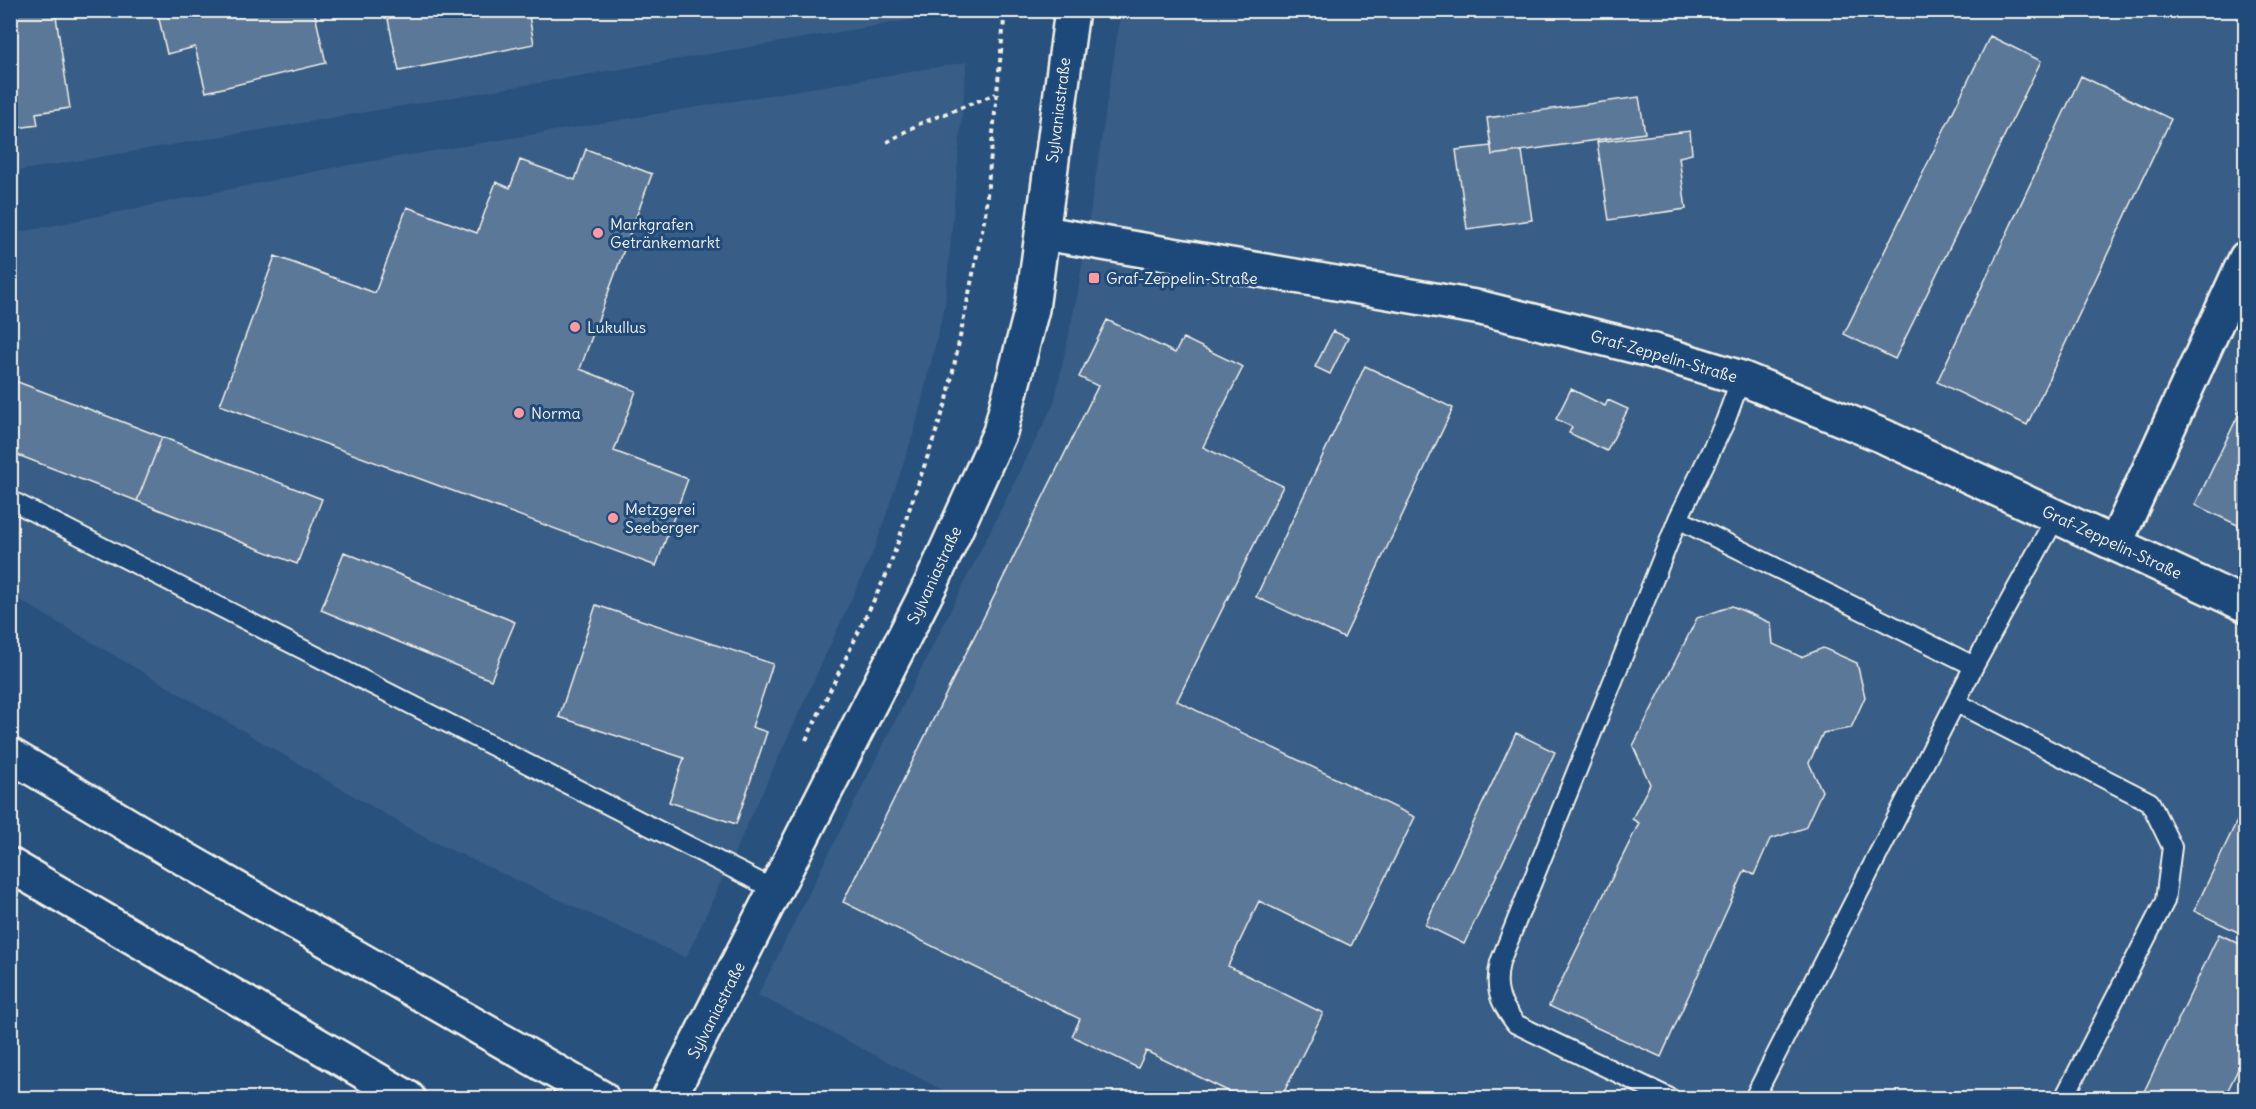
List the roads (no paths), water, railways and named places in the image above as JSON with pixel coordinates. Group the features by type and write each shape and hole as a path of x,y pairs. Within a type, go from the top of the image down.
{"main road":[{"name":"Sylvaniastraße","path":"669,1098 777,891 932,582 1000,432 1032,309 1044,233 1072,10"},
{"name":"Graf-Zeppelin-Straße","path":"1044,233 1481,308 1654,351 1741,378 1883,436 2116,542 2246,605"},
{"path":"2116,542 2246,258"},
{"path":"10,754 185,860 602,1098"},
{"path":"10,865 408,1098"}],"lane":[{"path":"1670,1098 1516,1024 1504,1009 1496,983 1500,962 1678,519 1725,422 1741,378"},
{"path":"10,500 777,891"},
{"path":"1754,1098 1974,666 2057,516"},
{"path":"1678,519 1974,666"},
{"path":"1957,703 2150,802 2172,847 2166,901 2064,1098"}],"place":[{"name":"Markgrafen Getränkemarkt","path":"598,233"},
{"name":"Graf-Zeppelin-Straße","path":"1094,278"},
{"name":"Lukullus","path":"575,327"},
{"name":"Norma","path":"519,413"},
{"name":"Metzgerei Seeberger","path":"613,518"}]}
